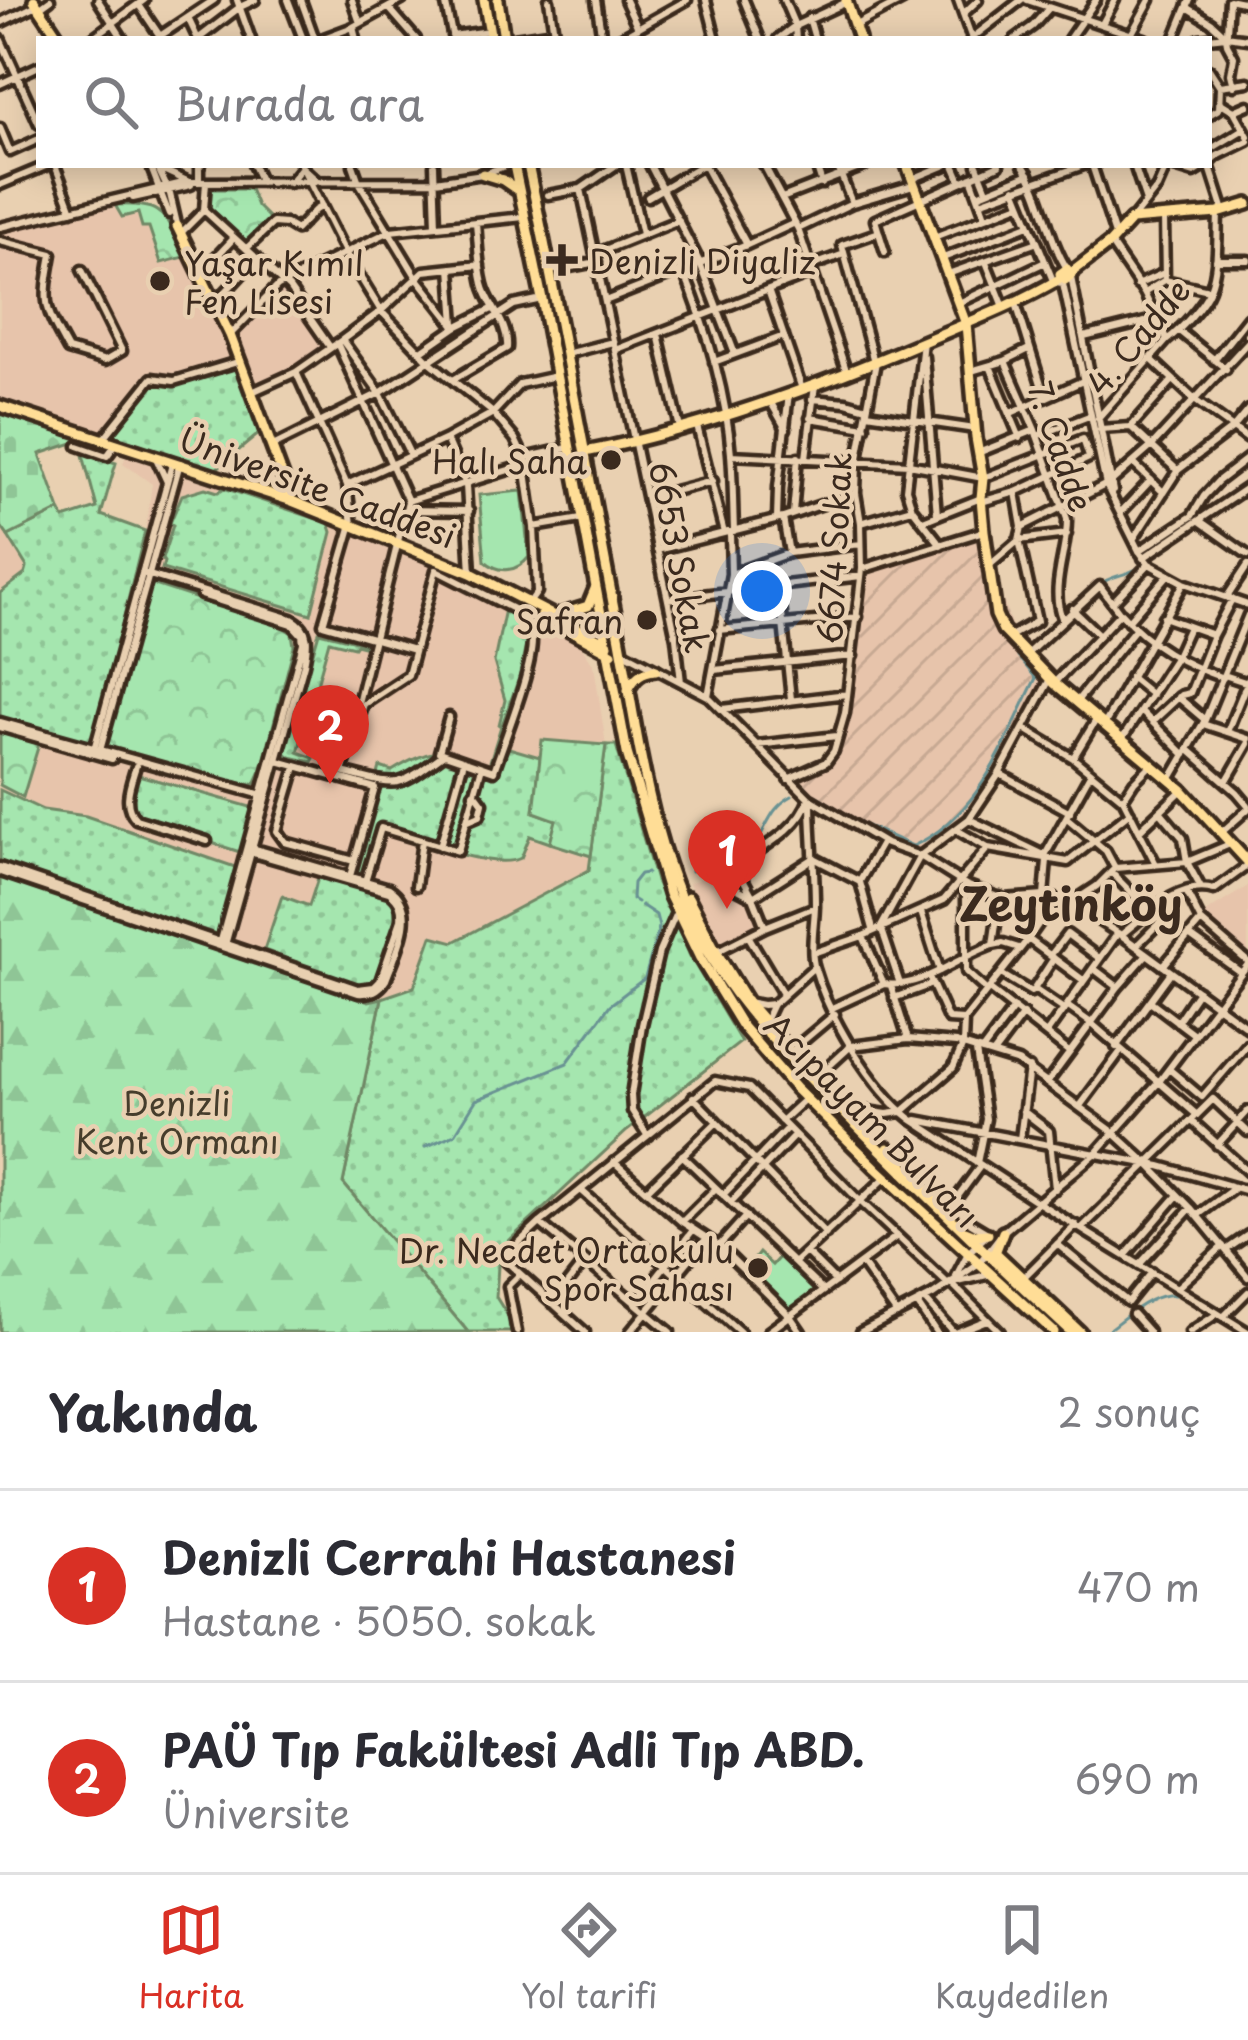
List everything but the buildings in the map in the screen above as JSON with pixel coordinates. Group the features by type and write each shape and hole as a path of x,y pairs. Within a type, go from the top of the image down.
{"main road":[{"path":"484,0 490,35"},
{"path":"498,0 504,36"},
{"path":"847,1 858,36"},
{"path":"36,4 58,36"},
{"path":"483,174 492,168"},
{"name":"Acıpayam Bulvarı","path":"512,168 542,298 627,753 669,894 700,958 741,1025 806,1099 886,1177 1071,1332"},
{"name":"Acıpayam Bulvarı","path":"529,168 625,658 637,743 662,843 687,908 710,956 763,1025 958,1228 972,1249"},
{"path":"908,168 966,324 983,478 983,531 995,614 1009,637 1052,681 1182,790 1248,864"},
{"path":"483,174 519,191"},
{"path":"585,452 726,415 847,373 966,324 1066,275 1131,220 1221,212 1248,204"},
{"path":"179,230 241,361 292,501"},
{"name":"Üniversite Caddesi","path":"0,406 176,461 352,524 471,573 608,647"},
{"path":"552,614 588,606 595,583"},
{"path":"528,604 625,658"},
{"path":"628,690 638,675 656,670"},
{"path":"662,843 716,952 763,1025 924,1185 958,1228 974,1235 988,1234"},
{"path":"1004,1232 989,1261 1022,1279 1080,1332"},
{"name":"Acıpayam Bulvarı","path":"989,1261 1054,1332"}],"street":[{"path":"0,23 50,0"},
{"path":"98,0 121,36"},
{"path":"96,36 141,2 160,36 214,0"},
{"path":"201,36 238,4 254,0"},
{"path":"288,0 302,36"},
{"path":"301,0 317,36"},
{"path":"352,0 356,36"},
{"path":"326,36 402,0"},
{"path":"445,0 452,36"},
{"path":"549,0 555,36"},
{"path":"596,0 602,36"},
{"path":"625,0 636,33 687,0"},
{"path":"706,0 714,36"},
{"path":"744,0 759,36"},
{"path":"784,0 796,36"},
{"path":"856,26 887,4 903,0"},
{"path":"958,0 970,36"},
{"path":"964,14 978,0"},
{"path":"975,36 1024,0 1138,36"},
{"path":"1071,36 1096,0"},
{"path":"1102,24 1115,0"},
{"path":"1132,33 1150,0"},
{"path":"782,36 847,1"},
{"path":"1234,86 1234,57 1226,36 1239,1"},
{"path":"238,4 250,36"},
{"path":"1177,36 1189,4 1226,36"},
{"path":"388,8 413,36"},
{"path":"1019,36 1049,8"},
{"path":"188,18 197,36"},
{"path":"809,19 813,36"},
{"path":"1115,36 1116,28"},
{"path":"0,38 36,117"},
{"path":"1212,38 1248,39"},
{"path":"0,83 36,67"},
{"path":"1212,74 1220,86 1221,103 1212,114"},
{"path":"1220,86 1248,85"},
{"path":"1212,150 1247,135 1234,111 1221,103"},
{"path":"1234,111 1248,105"},
{"path":"0,128 10,152 36,141"},
{"path":"0,185 43,168"},
{"path":"52,168 72,210"},
{"path":"136,197 149,184 153,168"},
{"path":"154,168 179,230 204,210"},
{"path":"155,168 195,183"},
{"path":"199,168 195,183 204,210 284,283 380,393 410,454"},
{"path":"254,168 261,182"},
{"path":"290,183 300,168"},
{"path":"302,168 381,311 429,361 493,412 515,439 524,462 534,527 537,592 528,604"},
{"path":"303,168 312,178 328,183"},
{"path":"353,168 416,276 456,327"},
{"path":"434,168 436,226"},
{"path":"468,177 469,168"},
{"path":"0,227 195,183 435,181 502,168"},
{"path":"548,195 581,189 612,168"},
{"path":"627,168 641,234"},
{"path":"652,168 700,263 735,354"},
{"path":"648,197 698,168"},
{"path":"705,168 747,245"},
{"path":"766,168 796,226 847,373"},
{"path":"817,168 822,184"},
{"path":"838,168 852,203"},
{"path":"782,198 860,168"},
{"path":"605,301 943,168"},
{"path":"952,168 961,181"},
{"path":"1025,168 1066,275 1083,338 1100,454 1133,538 1144,558 1168,575 1248,605"},
{"path":"982,196 1079,168"},
{"path":"1089,168 1112,239 1167,340"},
{"path":"1135,168 1146,203"},
{"path":"1131,220 1165,168"},
{"name":"4. Cadde","path":"1095,417 1179,331 1210,290 1221,212 1209,168"},
{"path":"886,252 874,220 920,202 979,169"},
{"path":"979,169 985,216"},
{"path":"982,196 1029,174"},
{"path":"971,177 982,196"},
{"path":"172,212 176,200 195,183"},
{"path":"290,183 308,188 321,203"},
{"path":"247,248 273,223 296,230 321,203 328,183"},
{"path":"1015,188 1044,262 1066,275"},
{"name":"6653 Sokak","path":"581,189 668,599 681,682"},
{"path":"136,197 156,201 172,212"},
{"path":"933,238 1021,204"},
{"path":"230,335 284,283 390,231 524,217"},
{"path":"1164,218 1165,277"},
{"path":"550,271 596,258 679,220"},
{"path":"453,380 507,347 509,340 483,289 476,224"},
{"path":"941,259 1029,225"},
{"path":"875,362 842,245 879,232"},
{"path":"200,274 234,238"},
{"path":"0,241 52,254 44,299 57,330 68,350 104,361 122,351 82,270"},
{"path":"948,274 1035,243"},
{"path":"566,354 658,334 844,254"},
{"path":"215,303 257,258"},
{"path":"1216,260 1248,260"},
{"path":"986,262 1004,307"},
{"path":"959,302 1044,262"},
{"path":"252,392 296,372 336,344 424,271 480,265"},
{"path":"451,268 456,327"},
{"path":"683,270 714,362 731,455 731,574 708,696"},
{"path":"1066,275 1065,301 1100,429 1109,483"},
{"path":"1137,285 1165,277 1210,290"},
{"path":"1144,293 1165,277"},
{"path":"768,290 802,389"},
{"path":"420,352 456,327 542,298"},
{"path":"1016,302 1045,397"},
{"path":"272,446 380,393 497,311"},
{"path":"1022,527 1109,483 1151,447 1226,369 1246,334 1248,316"},
{"path":"1083,338 1156,319"},
{"path":"1179,331 1226,369"},
{"path":"658,334 680,428"},
{"path":"1214,360 1246,334"},
{"path":"714,362 784,336"},
{"path":"922,342 906,488 912,508 941,545"},
{"path":"922,342 937,514"},
{"path":"336,344 393,462 408,506 352,737"},
{"path":"971,371 1029,349"},
{"path":"1150,358 1248,440"},
{"path":"77,446 107,456 115,450 110,440 152,378 174,381 241,361"},
{"name":"7. Cadde","path":"1005,361 1067,519 1059,566 1061,615"},
{"name":"6674 Sokak","path":"837,736 845,713 858,617 861,523 857,464 875,362"},
{"path":"991,366 1020,438"},
{"path":"296,372 347,485 352,524 323,624 415,651"},
{"path":"347,485 493,412 520,384 556,376"},
{"path":"1011,413 1085,380"},
{"path":"1100,429 1131,427 1174,380"},
{"path":"793,514 814,385"},
{"path":"789,393 780,519 789,553"},
{"path":"812,399 976,430"},
{"path":"770,400 786,430"},
{"path":"1133,538 1178,470 1233,428 1248,410"},
{"path":"978,453 1095,417"},
{"path":"810,418 865,427"},
{"path":"697,423 729,532"},
{"path":"1131,427 1178,470"},
{"path":"446,439 466,485 471,573"},
{"path":"731,455 908,464 983,478 1083,439 1089,458"},
{"path":"408,506 568,448"},
{"path":"152,453 170,484"},
{"path":"923,520 1016,492 1100,454"},
{"path":"1113,602 1144,558 1192,516 1218,481 1248,458"},
{"path":"97,751 176,461"},
{"path":"1133,463 1162,491"},
{"path":"170,484 201,470"},
{"path":"1121,512 1151,480"},
{"path":"645,498 713,482"},
{"path":"1144,558 1248,488"},
{"path":"1009,637 1037,621 1019,540 1022,527 1016,492"},
{"path":"657,550 780,519 856,493"},
{"path":"408,506 469,511"},
{"path":"861,523 912,508"},
{"path":"338,519 346,541"},
{"path":"534,527 581,519"},
{"path":"1200,521 1248,555"},
{"path":"346,541 365,530"},
{"path":"668,599 861,572 983,531"},
{"path":"988,567 1019,540 1067,534"},
{"path":"731,574 789,553 861,544"},
{"path":"767,562 768,586"},
{"path":"1152,722 1190,693 1229,597 1248,565"},
{"path":"444,754 395,785 342,772 364,704 408,675 436,570 525,617 532,637 494,771 439,752 448,717"},
{"path":"1128,621 1168,575"},
{"path":"145,576 292,619 303,627 308,644 265,798"},
{"path":"145,576 292,624 302,634 265,798 222,945"},
{"path":"1073,758 1130,677 1184,583"},
{"path":"779,585 791,699"},
{"path":"1024,652 1061,615 1100,586 1135,629 1175,658 1248,682 1227,732"},
{"path":"1072,609 1098,634"},
{"path":"877,928 920,856 969,819 1052,681 1120,613"},
{"path":"1170,780 1204,722 1248,615"},
{"path":"719,631 858,617"},
{"path":"1163,617 1213,635"},
{"path":"1121,741 1175,658 1189,626"},
{"path":"1076,702 1135,629"},
{"path":"714,670 853,656"},
{"path":"625,658 708,696 810,799 882,842 920,856 964,884 1000,898 1044,896 1071,903 1248,1027"},
{"path":"365,674 377,695"},
{"path":"1130,677 1152,694"},
{"path":"722,709 847,694"},
{"path":"1178,698 1204,722 1248,741 1226,782"},
{"path":"1142,712 1226,782 1248,807 1222,832"},
{"path":"0,724 265,798"},
{"path":"1025,729 1073,758 1123,799 1156,864"},
{"path":"758,745 837,736 826,762 788,779"},
{"path":"97,751 136,766 265,798"},
{"path":"278,760 375,788 350,876"},
{"path":"440,846 464,760"},
{"path":"1123,799 1151,765"},
{"path":"136,766 127,802 130,814 207,841"},
{"path":"297,766 280,837 354,861"},
{"path":"365,881 381,828 458,851 482,767"},
{"path":"1044,896 1045,858 1090,773"},
{"path":"999,774 1068,815 1110,856 1113,870 1161,921 1136,946"},
{"path":"1139,830 1182,790"},
{"path":"810,799 814,967 851,1046 874,1081 911,1119 1248,1332"},
{"path":"765,927 736,866 795,823 810,799"},
{"path":"1160,811 1183,838 1187,862 1200,886"},
{"path":"957,830 988,848 1068,862 1130,812"},
{"path":"969,819 1045,858"},
{"path":"416,886 422,840"},
{"path":"860,882 882,842"},
{"path":"1071,903 1113,870 1187,862 1231,844"},
{"path":"813,953 944,900 964,884 988,848"},
{"path":"222,945 358,993 374,992 386,980 404,924 406,910 394,890 250,850"},
{"path":"0,870 358,989 374,987 385,974 400,920 399,902 389,892 250,850"},
{"path":"814,858 860,882 908,1039"},
{"path":"753,897 814,858"},
{"path":"1047,1034 1119,934 1175,895 1200,886 1214,890 1248,864"},
{"path":"964,884 966,972 1069,1052"},
{"path":"736,888 753,897"},
{"path":"951,1282 988,1234 1004,1232 1094,1154 1158,1083 1248,963 1202,921 1186,891"},
{"path":"993,944 1000,898"},
{"path":"846,1108 902,1112 953,1069 963,1045 964,1020 1056,898"},
{"path":"716,952 815,907"},
{"path":"921,912 940,971"},
{"path":"647,1136 632,1111 631,1095 659,952 675,915"},
{"path":"1080,1106 1202,921"},
{"path":"1001,974 1031,992 1067,934 1099,958"},
{"path":"968,935 983,948"},
{"path":"1190,935 1241,973"},
{"path":"863,936 892,985"},
{"path":"749,937 783,994"},
{"path":"1028,939 1084,981"},
{"path":"894,998 993,944 1019,949"},
{"path":"1048,1082 1147,953"},
{"path":"763,1025 773,1004 814,967"},
{"path":"1093,968 1118,986"},
{"path":"790,1052 833,1011 892,985 930,980"},
{"path":"930,980 948,1019 964,1020"},
{"path":"1034,988 1091,1023 1248,1172"},
{"path":"1177,1022 1198,991"},
{"path":"1150,1001 1195,1036"},
{"path":"747,1002 773,1004"},
{"path":"988,1234 953,1203 979,1164 986,1133 979,1051 1014,1008"},
{"path":"993,1054 1022,1014"},
{"path":"815,1079 851,1046 908,1039 963,1045 1029,1069 1148,1164 1198,1215 1248,1277"},
{"path":"1022,1279 1194,1118 1248,1044"},
{"path":"1020,1139 1029,1069"},
{"path":"1169,1069 1248,1132"},
{"path":"585,1332 506,1262 508,1252 715,1081 749,1088 860,1202 1000,1332"},
{"path":"694,1097 826,1234"},
{"path":"731,1202 806,1099"},
{"path":"1023,1111 1048,1131 1055,1190"},
{"path":"1216,1145 1248,1111"},
{"path":"911,1119 1148,1164 1248,1191"},
{"path":"647,1190 716,1123"},
{"path":"682,1222 794,1136"},
{"path":"682,1155 823,1291"},
{"path":"614,1162 682,1222 719,1246 802,1332"},
{"path":"794,1263 886,1177"},
{"path":"1198,1215 1236,1187"},
{"path":"582,1190 740,1332"},
{"path":"1125,1256 1178,1195"},
{"path":"1139,1265 1191,1208"},
{"path":"719,1246 746,1216"},
{"path":"540,1223 670,1332"},
{"path":"635,1304 694,1230"},
{"path":"1178,1287 1248,1235"},
{"path":"768,1332 897,1236"},
{"path":"630,1332 707,1238"},
{"path":"1057,1244 1129,1301 1152,1272"},
{"path":"806,1252 836,1282"},
{"path":"552,1303 585,1261"},
{"path":"951,1282 961,1283 989,1261"},
{"path":"861,1332 989,1261"},
{"path":"861,1263 897,1314"},
{"path":"517,1332 508,1292 510,1282 520,1274"},
{"path":"1190,1332 1248,1292"},
{"path":"921,1302 936,1332"},
{"path":"921,1302 955,1332 988,1320"},
{"path":"1133,1314 1150,1332"},
{"path":"878,1323 884,1332"}],"shaded area":[{"path":"115,205 158,209 188,256 237,360 106,434 0,400 0,232"},
{"path":"286,288 330,347 252,392 238,338"},
{"path":"127,454 438,564 580,644 594,665 606,745 590,870 453,942 414,987 382,998 369,1001 127,920 0,1025 0,525 8,536 60,510 64,519 98,508 101,516 145,531 152,484 123,463"},
{"path":"980,533 1022,656 1042,681 967,814 928,846 915,850 868,832 789,776 826,758 839,736 846,713 862,569"},
{"path":"733,867 760,923 718,947 689,883"},
{"path":"1248,886 1248,954 1245,956 1202,915"}],"green space":[{"path":"211,189 250,189 257,206 270,219 247,242 206,204"},
{"path":"115,205 154,209 188,256 161,263 149,227 142,227 138,213 122,217"},
{"path":"241,361 266,428 216,469 108,434 152,378 174,381"},
{"path":"0,412 82,440 40,454 60,510 8,536 0,525"},
{"path":"82,451 116,463 101,515 145,531 92,746 0,722 0,593 25,574 27,567 8,536 60,510 64,519 97,508"},
{"path":"205,488 218,492 224,488 329,523 332,532 311,614 162,569 170,523 182,495"},
{"path":"522,491 529,557 514,568 497,568 485,561 479,495"},
{"path":"149,583 292,633 294,646 255,784 106,747"},
{"path":"505,609 521,618 527,640 502,725 502,746 540,757 534,812 557,820 550,843 530,836 521,858 491,861 381,828 365,881 350,876 380,767 392,771 420,756 440,753 488,768 505,700 494,662"},
{"path":"319,632 368,644 354,647 329,641 298,752 314,758 312,762 284,752"},
{"path":"0,732 39,744 23,797 0,785"},
{"path":"542,740 606,745 591,856 550,843 556,820 534,812"},
{"path":"606,745 616,745 656,881 691,958 741,1042 627,1131 499,1250 496,1297 518,1332 468,1332 343,1183 382,998 414,987 432,936 454,942 589,870"},
{"path":"135,774 254,808 240,852 136,819 128,809"},
{"path":"0,790 43,810 86,816 238,868 219,935 0,862"},
{"path":"319,875 393,898 391,940 377,981 358,986 264,950 282,896 309,906"},
{"name":"Denizli Kent Ormanı","path":"0,876 340,992 369,1001 382,998 343,1183 468,1332 0,1332"},
{"path":"759,1253 772,1265 782,1254 820,1291 790,1314 745,1271"}],"waterway":[{"path":"1150,550 1248,481"},
{"path":"1099,585 1138,568"},
{"path":"1027,648 1091,590"},
{"path":"817,796 859,822 913,846 937,832 957,815 988,774 1036,678 1020,655"},
{"path":"691,871 740,856 792,796"},
{"path":"637,902 632,899 633,883 647,873"},
{"path":"425,1147 455,1134 476,1100 567,1063 610,1005 645,978 659,927 656,915 641,905"},
{"path":"1105,1332 1163,1296 1183,1297 1208,1312"},
{"path":"1221,1319 1241,1332"}],"place":[{"name":"Denizli Diyaliz","path":"562,260"},
{"name":"Yaşar Kımıl Fen Lisesi","path":"160,281"},
{"name":"Halı Saha","path":"611,460"},
{"name":"Safran","path":"647,620"},
{"name":"PAÜ Tıp Fakültesi Adli Tıp ABD.","path":"330,784"},
{"name":"Denizli Cerrahi Hastanesi","path":"727,909"},
{"name":"Dr. Necdet Ortaokulu Spor Sahası","path":"758,1268"}],"district":[{"name":"Zeytinköy","path":"1071,902"}]}
